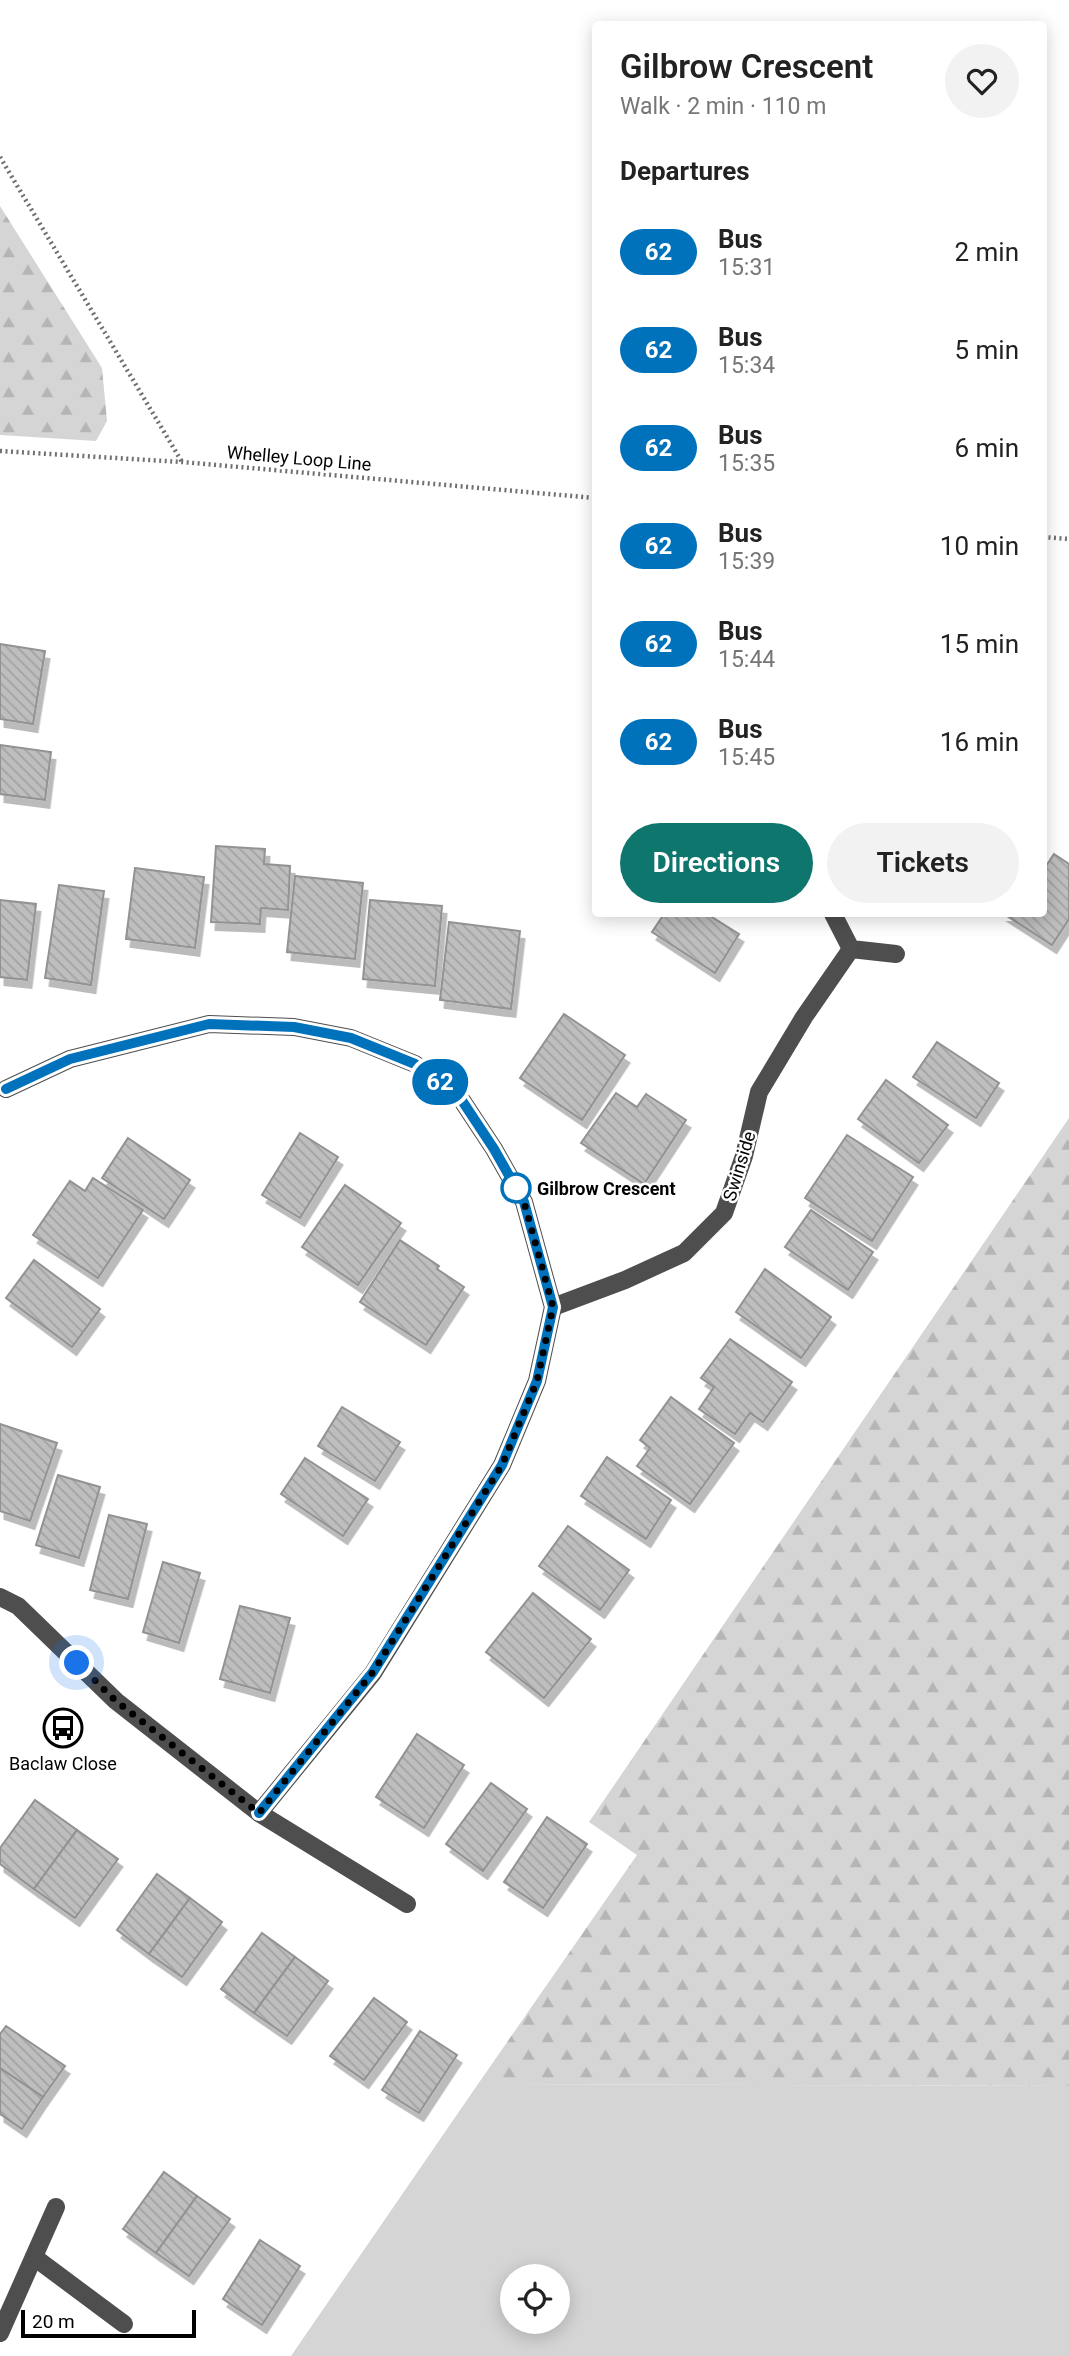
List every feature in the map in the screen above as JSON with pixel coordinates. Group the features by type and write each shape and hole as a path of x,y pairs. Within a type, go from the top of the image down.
{"street":[{"path":"835,917 851,949 897,954"},
{"name":"Swinside","path":"553,1307 625,1280 684,1253 724,1213 744,1156 759,1092 804,1017 851,949"},
{"path":"2,1090 70,1059 209,1024 294,1027 351,1038 415,1064 459,1096 494,1149 524,1202 553,1307 537,1381 502,1465 373,1672 259,1813"},
{"path":"0,1597 18,1606 116,1701 259,1813 407,1904"},
{"path":"0,2333 56,2207"},
{"path":"34,2257 124,2324"}],"path":[{"path":"0,157 182,462"},
{"name":"Whelley Loop Line","path":"0,451 182,462 592,498"},
{"path":"1047,537 1069,539"}],"green space":[{"path":"0,206 102,368 107,421 96,441 0,435"},
{"path":"1069,1118 1069,2086 478,2084 637,1855 589,1822"},
{"path":"478,2084 1069,2086 1069,2356 291,2356"}],"building":[{"path":"0,644 45,651 33,724 0,719"},
{"path":"0,745 51,752 45,800 0,794"},
{"path":"216,846 265,849 264,864 290,866 288,910 261,908 260,924 211,922"},
{"path":"1054,854 1069,864 1069,919 1052,945 1009,917 1047,917 1047,864"},
{"path":"135,868 204,877 195,948 126,939"},
{"path":"295,876 363,883 355,959 287,952"},
{"path":"59,885 104,891 91,985 45,978"},
{"path":"0,900 36,904 27,980 0,977"},
{"path":"370,900 442,906 435,986 363,979"},
{"path":"662,917 712,917 739,934 715,973 652,932"},
{"path":"449,922 520,931 511,1009 440,1000"},
{"path":"564,1014 625,1055 582,1120 520,1078"},
{"path":"937,1042 999,1083 976,1118 913,1077"},
{"path":"886,1080 948,1125 919,1163 858,1119"},
{"path":"616,1093 637,1107 646,1094 686,1120 644,1184 581,1143"},
{"path":"300,1133 338,1157 300,1218 262,1195"},
{"path":"847,1135 913,1177 872,1241 805,1198"},
{"path":"128,1138 190,1180 164,1219 102,1178"},
{"path":"93,1178 143,1210 98,1278 33,1235 70,1181 85,1191"},
{"path":"345,1185 401,1223 358,1285 302,1247"},
{"path":"811,1210 873,1252 848,1290 785,1247"},
{"path":"400,1240 439,1266 437,1269 464,1287 426,1345 360,1302"},
{"path":"34,1260 100,1309 72,1347 6,1298"},
{"path":"765,1269 831,1317 801,1358 736,1312"},
{"path":"730,1339 792,1382 763,1422 750,1413 735,1434 699,1409 714,1387 701,1378"},
{"path":"671,1397 734,1443 690,1504 637,1466 650,1448 640,1440"},
{"path":"342,1407 400,1442 375,1481 318,1446"},
{"path":"0,1424 57,1443 30,1521 0,1511"},
{"path":"607,1457 671,1500 646,1539 581,1496"},
{"path":"305,1458 368,1499 343,1536 281,1494"},
{"path":"58,1475 100,1487 79,1558 36,1545"},
{"path":"109,1515 147,1524 128,1599 90,1590"},
{"path":"568,1526 629,1570 600,1610 539,1566"},
{"path":"163,1562 200,1573 179,1643 143,1632"},
{"path":"533,1593 591,1639 544,1698 486,1652"},
{"path":"240,1606 290,1618 270,1693 220,1679"},
{"path":"417,1734 464,1765 424,1828 376,1797"},
{"path":"491,1783 527,1809 483,1871 446,1844"},
{"path":"35,1800 77,1830 34,1889 0,1864 0,1848"},
{"path":"547,1817 587,1844 543,1908 504,1882"},
{"path":"77,1830 118,1859 75,1918 34,1889"},
{"path":"157,1874 190,1898 149,1954 117,1930"},
{"path":"190,1898 222,1922 182,1977 149,1954"},
{"path":"262,1933 295,1957 254,2013 221,1989"},
{"path":"295,1957 328,1981 287,2036 254,2013"},
{"path":"374,1998 407,2022 364,2080 330,2056"},
{"path":"6,2026 65,2066 43,2097 0,2068 0,2034"},
{"path":"420,2031 457,2055 419,2113 382,2090"},
{"path":"0,2068 43,2097 22,2129 0,2114"},
{"path":"164,2172 197,2196 156,2253 123,2229"},
{"path":"197,2196 230,2219 189,2276 156,2253"},
{"path":"260,2240 300,2266 262,2325 223,2299"}],"bus line":[{"name":"62","path":"6,1089 70,1059 209,1024 294,1027 351,1038 415,1064 459,1096 494,1149 524,1202 553,1307 537,1381 502,1465 373,1672 259,1813"}],"place":[{"name":"Gilbrow Crescent","path":"516,1188"},
{"name":"Baclaw Close","path":"63,1728"}],"route":[{"path":"77,1663 116,1701 259,1813 373,1672 502,1465 537,1381 553,1307 524,1202 514,1184 516,1188"}]}
